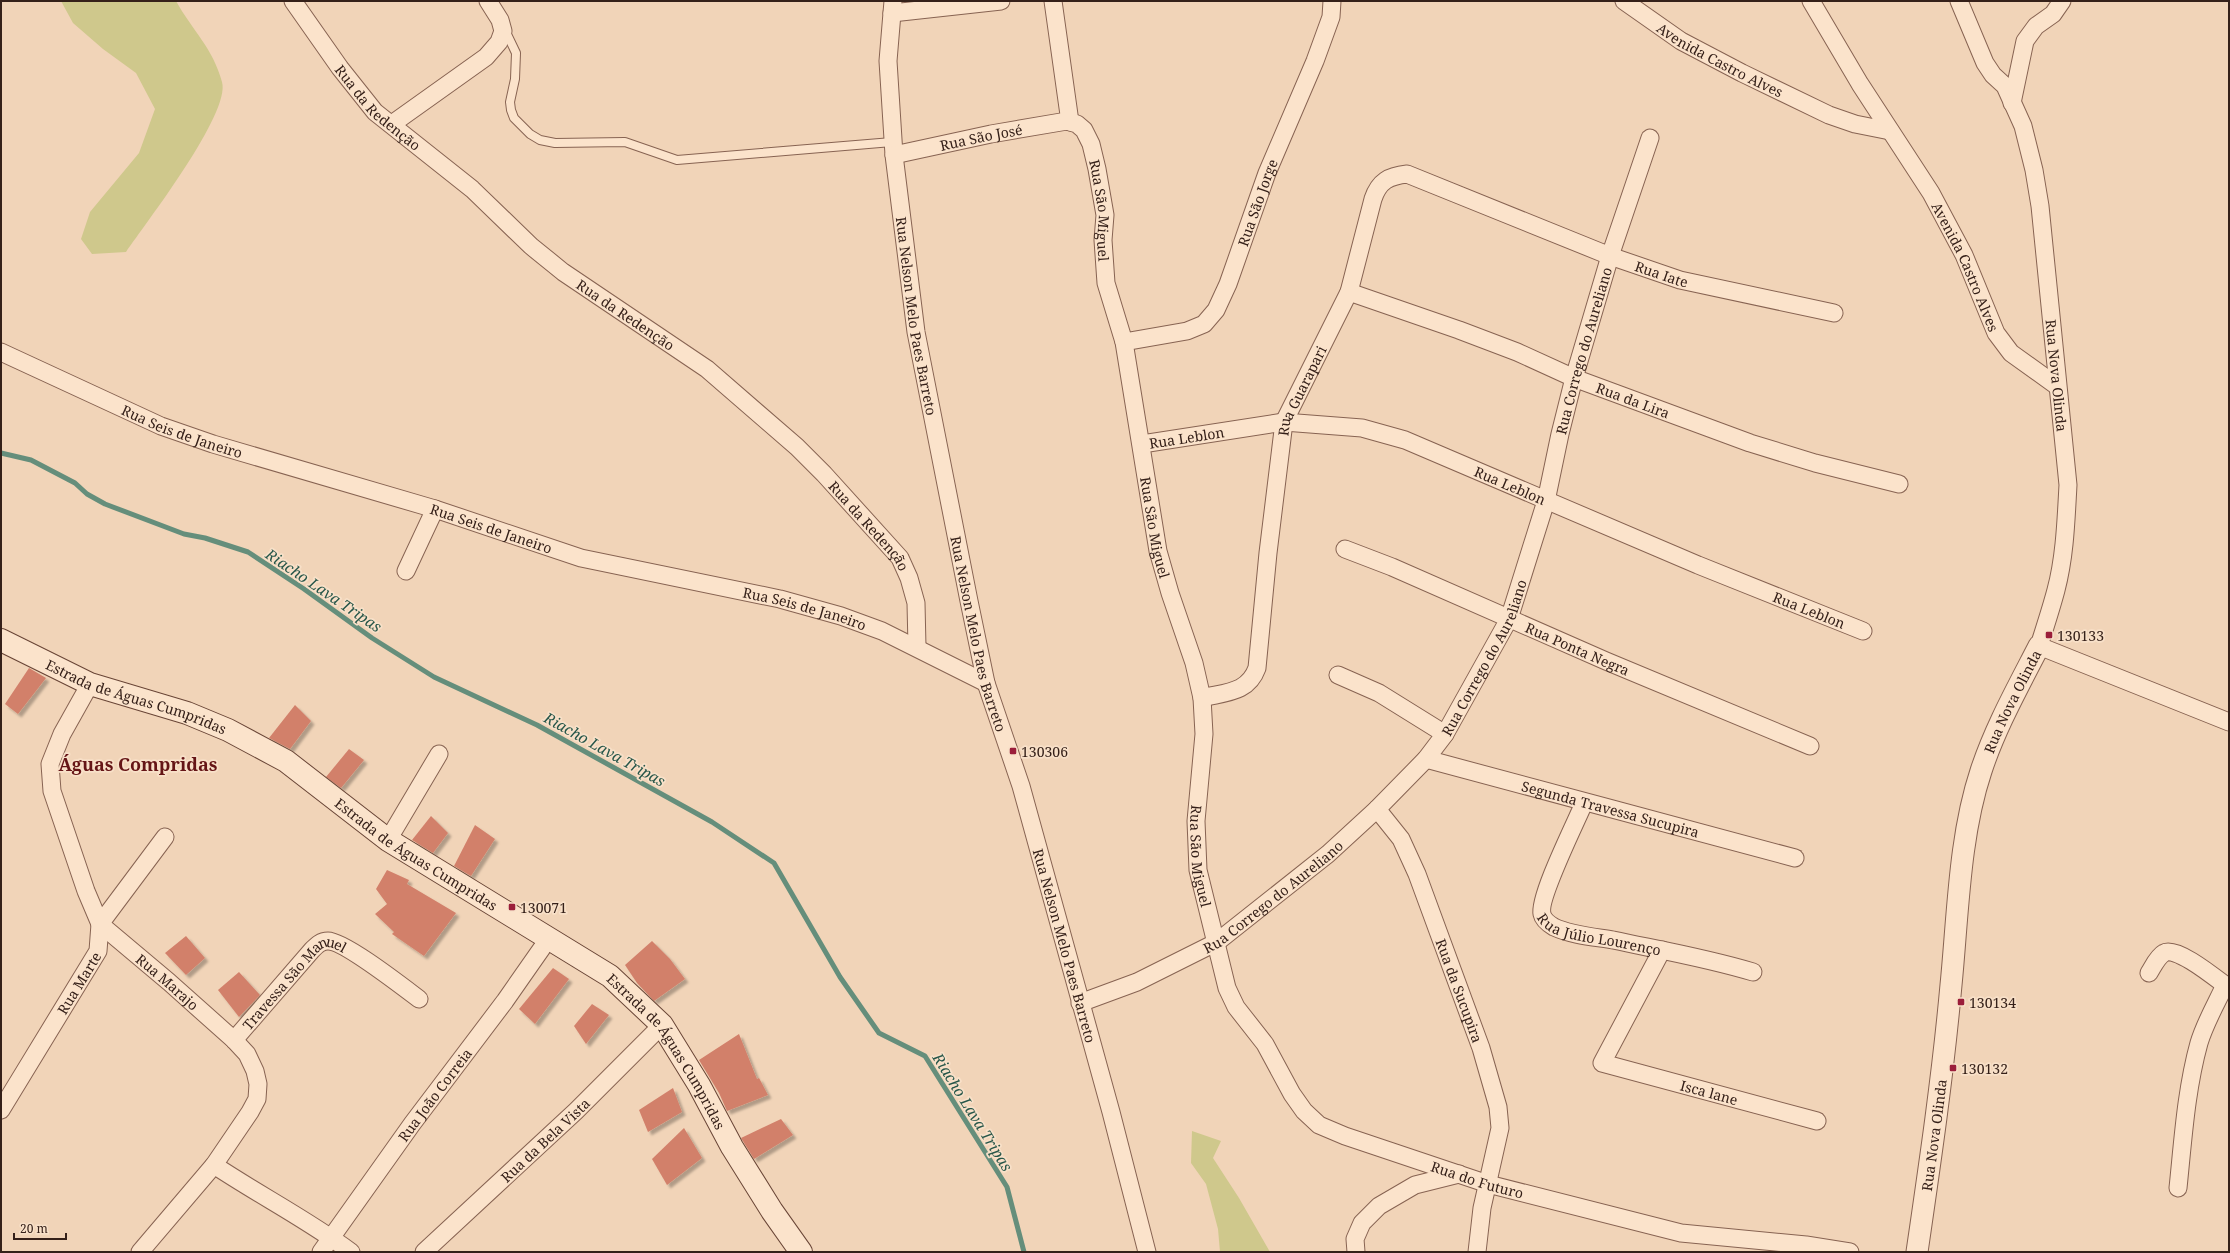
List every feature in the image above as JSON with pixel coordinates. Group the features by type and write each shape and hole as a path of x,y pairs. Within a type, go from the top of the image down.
{"main road":[{"name":"Estrada de Águas Cumpridas","path":"1,640 90,684 187,713 256,744 286,761 388,840 610,976 662,1025 699,1085 732,1147 796,1250"}],"street":[{"name":"Rua da Redenção","path":"293,1 340,68 375,112 472,189 531,246 563,272 707,369 797,446 900,558 910,578 916,603 917,647"},
{"path":"392,124 486,57 499,42 502,32 500,20 488,1"},
{"path":"893,7 1001,1"},
{"path":"1053,1 1070,122"},
{"name":"Rua São Jorge","path":"1124,342 1187,331 1204,324 1216,310 1228,284 1267,173 1315,61 1331,17 1332,1"},
{"name":"Avenida Castro Alves","path":"1624,1 1681,41 1742,73 1829,115 1855,124 1890,131"},
{"name":"Avenida Castro Alves","path":"1811,1 1890,131 1931,193 1964,255 1996,333 2011,353 2057,386"},
{"name":"Rua Nova Olinda","path":"1917,1252 1945,1053 1960,892 1974,798 1981,771 1995,736 2039,646 2056,589 2066,529 2068,485 2065,440 2057,386 2040,206 2023,126 2005,86 1993,75 1985,63 1959,1"},
{"path":"2012,103 2025,41 2036,26 2053,14 2062,1"},
{"name":"Rua Nelson Melo Paes Barreto","path":"893,7 888,61 893,149 916,332 986,683 1021,786 1111,1112 1146,1252"},
{"name":"Rua São José","path":"893,149 1070,122"},
{"name":"Rua São Miguel","path":"1070,122 1077,124 1084,130 1091,144 1097,169 1105,215 1103,240 1106,283 1124,342 1142,444 1150,507 1158,551 1194,663 1202,698 1204,734 1196,821 1198,870 1217,942"},
{"name":"Rua Corrego do Aureliano","path":"1080,1003 1137,982 1217,942 1328,854 1377,809 1426,759 1445,734 1509,619 1546,501 1560,434 1574,378 1610,256 1650,138"},
{"name":"Rua Iate","path":"1407,174 1610,256 1680,280 1834,313"},
{"name":"Rua Guarapari","path":"1202,698 1238,690 1248,684 1257,668 1268,553 1284,422 1349,292 1378,187 1385,180 1407,174"},
{"name":"Rua da Lira","path":"1349,292 1459,330 1517,352 1574,378 1750,443 1815,463 1899,484"},
{"name":"Rua Seis de Janeiro","path":"1,352 161,426 213,444 435,509 580,558 780,599 841,616 882,631 917,647 986,683"},
{"name":"Rua Leblon","path":"1142,444 1284,422 1362,428 1405,440 1718,574 1863,631"},
{"path":"406,571 435,509"},
{"name":"Rua Ponta Negra","path":"1346,549 1392,567 1509,619 1810,746"},
{"path":"2039,646 2229,722"},
{"path":"1338,675 1385,697 1445,734"},
{"name":"Rua Marajo","path":"90,684 62,734 50,764 52,790 86,891 100,924 169,982 234,1040 247,1054 255,1071 258,1084 256,1099 250,1112 214,1165 140,1252"},
{"path":"388,840 439,754"},
{"name":"Segunda Travessa Sucupira","path":"1426,759 1584,803 1675,825 1795,858"},
{"name":"Rua Júlio Lourenço","path":"1584,803 1550,882 1542,906 1542,914 1546,921 1554,927 1698,957 1753,972"},
{"name":"Rua da Sucupira","path":"1377,809 1401,839 1418,874 1492,1082 1498,1107 1500,1128 1482,1208 1477,1252"},
{"path":"100,924 165,837"},
{"name":"Rua Marte","path":"1,1110 98,951 100,924"},
{"name":"Rua João Correia","path":"321,1252 412,1124 505,1001 549,938"},
{"name":"Travessa São Manuel","path":"234,1040 312,950 321,942 329,940 350,950 419,999"},
{"name":"Rua do Futuro","path":"1217,942 1227,988 1236,1007 1265,1044 1292,1094 1304,1111 1319,1125 1345,1136 1488,1184 1681,1233 1806,1245 1850,1252"},
{"name":"Isca lane","path":"1662,950 1602,1063 1817,1121"},
{"path":"2149,973 2160,956 2165,952 2172,951 2190,960 2227,986 2205,1026 2199,1044 2186,1110 2178,1188"},
{"name":"Rua da Bela Vista","path":"424,1252 576,1111 662,1025"},
{"path":"214,1165 248,1188 332,1238 351,1252"},
{"path":"1356,1252 1356,1239 1362,1222 1379,1206 1415,1185 1460,1174"}],"lane":[{"path":"500,20 516,53 515,79 510,102 511,110 514,118 530,134 540,140 555,144 625,142 678,160 893,149"}],"shaded area":[{"path":"61,1 176,1 208,49 222,82 221,97 214,118 201,142 168,194 126,252 92,254 81,239 90,212 139,153 155,109 136,73 103,49 73,23"},
{"path":"1192,1131 1221,1141 1213,1158 1239,1198 1270,1252 1220,1252 1218,1229 1206,1184 1191,1163"}],"building":[{"path":"29,668 46,678 18,714 5,704"},
{"path":"295,705 311,721 290,749 269,738"},
{"path":"349,749 364,760 341,788 326,777"},
{"path":"431,816 448,833 433,853 412,840"},
{"path":"475,825 495,839 471,876 454,866"},
{"path":"387,870 409,880 407,884 456,913 424,956 392,934 394,932 375,914 387,904 376,889"},
{"path":"186,936 205,958 186,975 165,953"},
{"path":"652,941 670,959 685,979 654,1001 637,983 625,965"},
{"path":"553,968 569,979 535,1024 519,1009"},
{"path":"239,972 260,995 239,1017 218,990"},
{"path":"592,1004 609,1015 586,1044 574,1026"},
{"path":"739,1034 757,1079 759,1078 768,1095 727,1111 719,1093 699,1060"},
{"path":"673,1088 682,1112 648,1132 639,1110"},
{"path":"781,1119 793,1135 754,1159 741,1138"},
{"path":"684,1128 702,1158 667,1185 652,1159"}],"waterway":[{"name":"Riacho Lava Tripas","path":"1,453 31,460 75,483 87,494 105,504 184,534 205,538 248,552 304,589 372,638 434,677 537,725 712,822 774,863 840,977 879,1033 925,1056 1007,1187 1024,1252"}],"place":[{"name":"130133","path":"2049,635"},
{"name":"130306","path":"1013,751"},
{"name":"130071","path":"512,907"},
{"name":"130134","path":"1961,1002"},
{"name":"130132","path":"1953,1068"}],"district":[{"name":"Águas Compridas","path":"138,764"}]}
